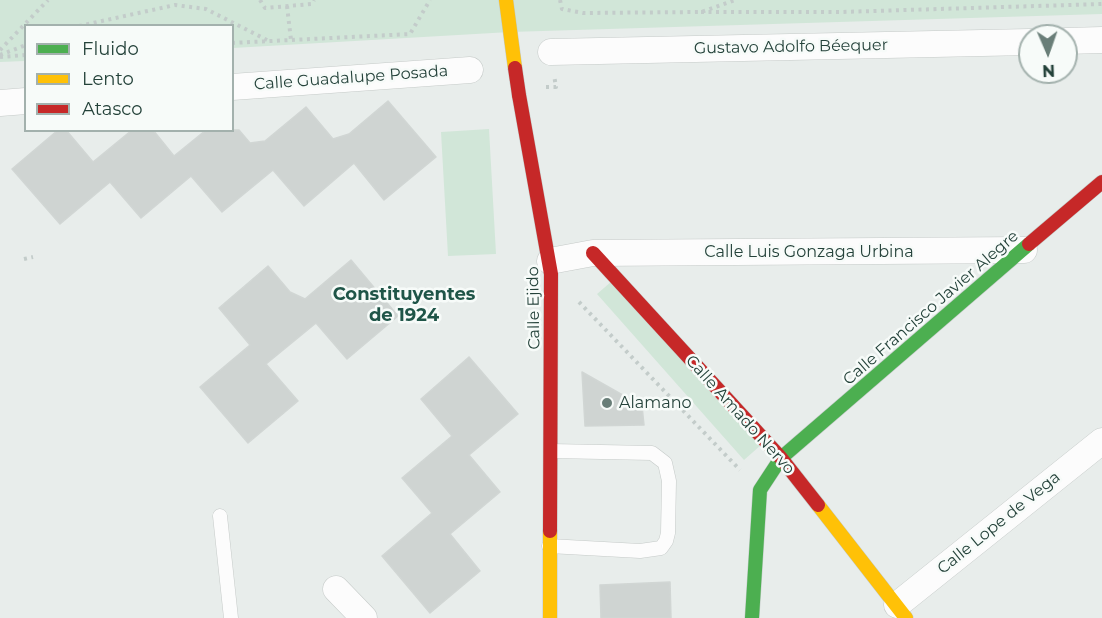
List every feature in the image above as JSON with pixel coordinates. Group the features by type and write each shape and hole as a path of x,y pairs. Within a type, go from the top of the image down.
{"street":[{"name":"Calle Ejido","path":"506,0 519,96 551,268 550,618"},
{"path":"1078,41 1102,40"},
{"name":"Gustavo Adolfo Béequer","path":"551,52 1018,42"},
{"name":"Calle Guadalupe Posada","path":"234,87 470,70"},
{"path":"0,103 24,101"},
{"name":"Calle Francisco Javier Alegre","path":"760,490 782,458 1102,182"},
{"name":"Calle Luis Gonzaga Urbina","path":"593,253 1024,250"},
{"path":"551,268 593,253"},
{"name":"Calle Amado Nervo","path":"593,253 782,458 901,612"},
{"name":"Calle Lope de Vega","path":"901,612 1102,441"},
{"path":"760,490 753,608 770,618"},
{"path":"336,589 363,618"}],"lane":[{"path":"549,546 640,551 661,548 668,533 669,481 665,463 652,453 551,451"},
{"path":"220,516 231,618"}],"path":[{"path":"25,24 48,0"},
{"path":"260,0 265,8 312,4 314,0"},
{"path":"234,43 410,34 430,0"},
{"path":"560,0 562,9 583,13 841,12 1102,4"},
{"path":"701,12 735,0"},
{"path":"89,24 175,5 206,9 267,40"},
{"path":"287,6 291,40"},
{"path":"0,50 24,25"},
{"path":"0,56 24,46"},
{"path":"0,56 24,56"},
{"path":"24,259 33,256"},
{"path":"551,268 760,490"}],"green space":[{"path":"0,0 1102,0 1102,14 510,32 234,48 234,24 24,24 24,61 0,62"},
{"path":"489,129 496,254 448,256 441,132"},
{"path":"612,281 761,445 744,460 597,294"}],"building":[{"path":"388,101 436,157 384,200 354,163 304,206 273,170 222,212 191,176 141,218 110,182 60,224 12,169 56,132 68,132 93,162 130,132 155,132 174,156 204,132 239,130 250,143 265,141 306,107 333,139 349,134"},
{"path":"351,260 398,316 347,359 316,323 266,364 298,401 248,443 200,387 250,345 219,308 268,266 290,292 305,299"},
{"path":"469,357 518,414 469,455 500,492 450,534 480,571 430,613 382,556 432,513 402,478 452,436 421,399"},
{"path":"582,372 642,406 644,425 585,426"},
{"path":"670,582 671,618 601,618 600,585"}],"traffic: fast":[{"path":"752,618 760,490 781,458 1029,244"}],"traffic: slow":[{"path":"506,0 515,68"},
{"path":"818,505 906,618"},
{"path":"550,531 550,618"}],"traffic: jam":[{"path":"515,68 519,95"},
{"path":"519,95 551,274 550,531"},
{"path":"1029,244 1102,182"},
{"path":"593,253 781,458 818,505"}],"place":[{"name":"Alamano","path":"607,403"}],"district":[{"name":"Constituyentes de 1924","path":"404,305"}]}
